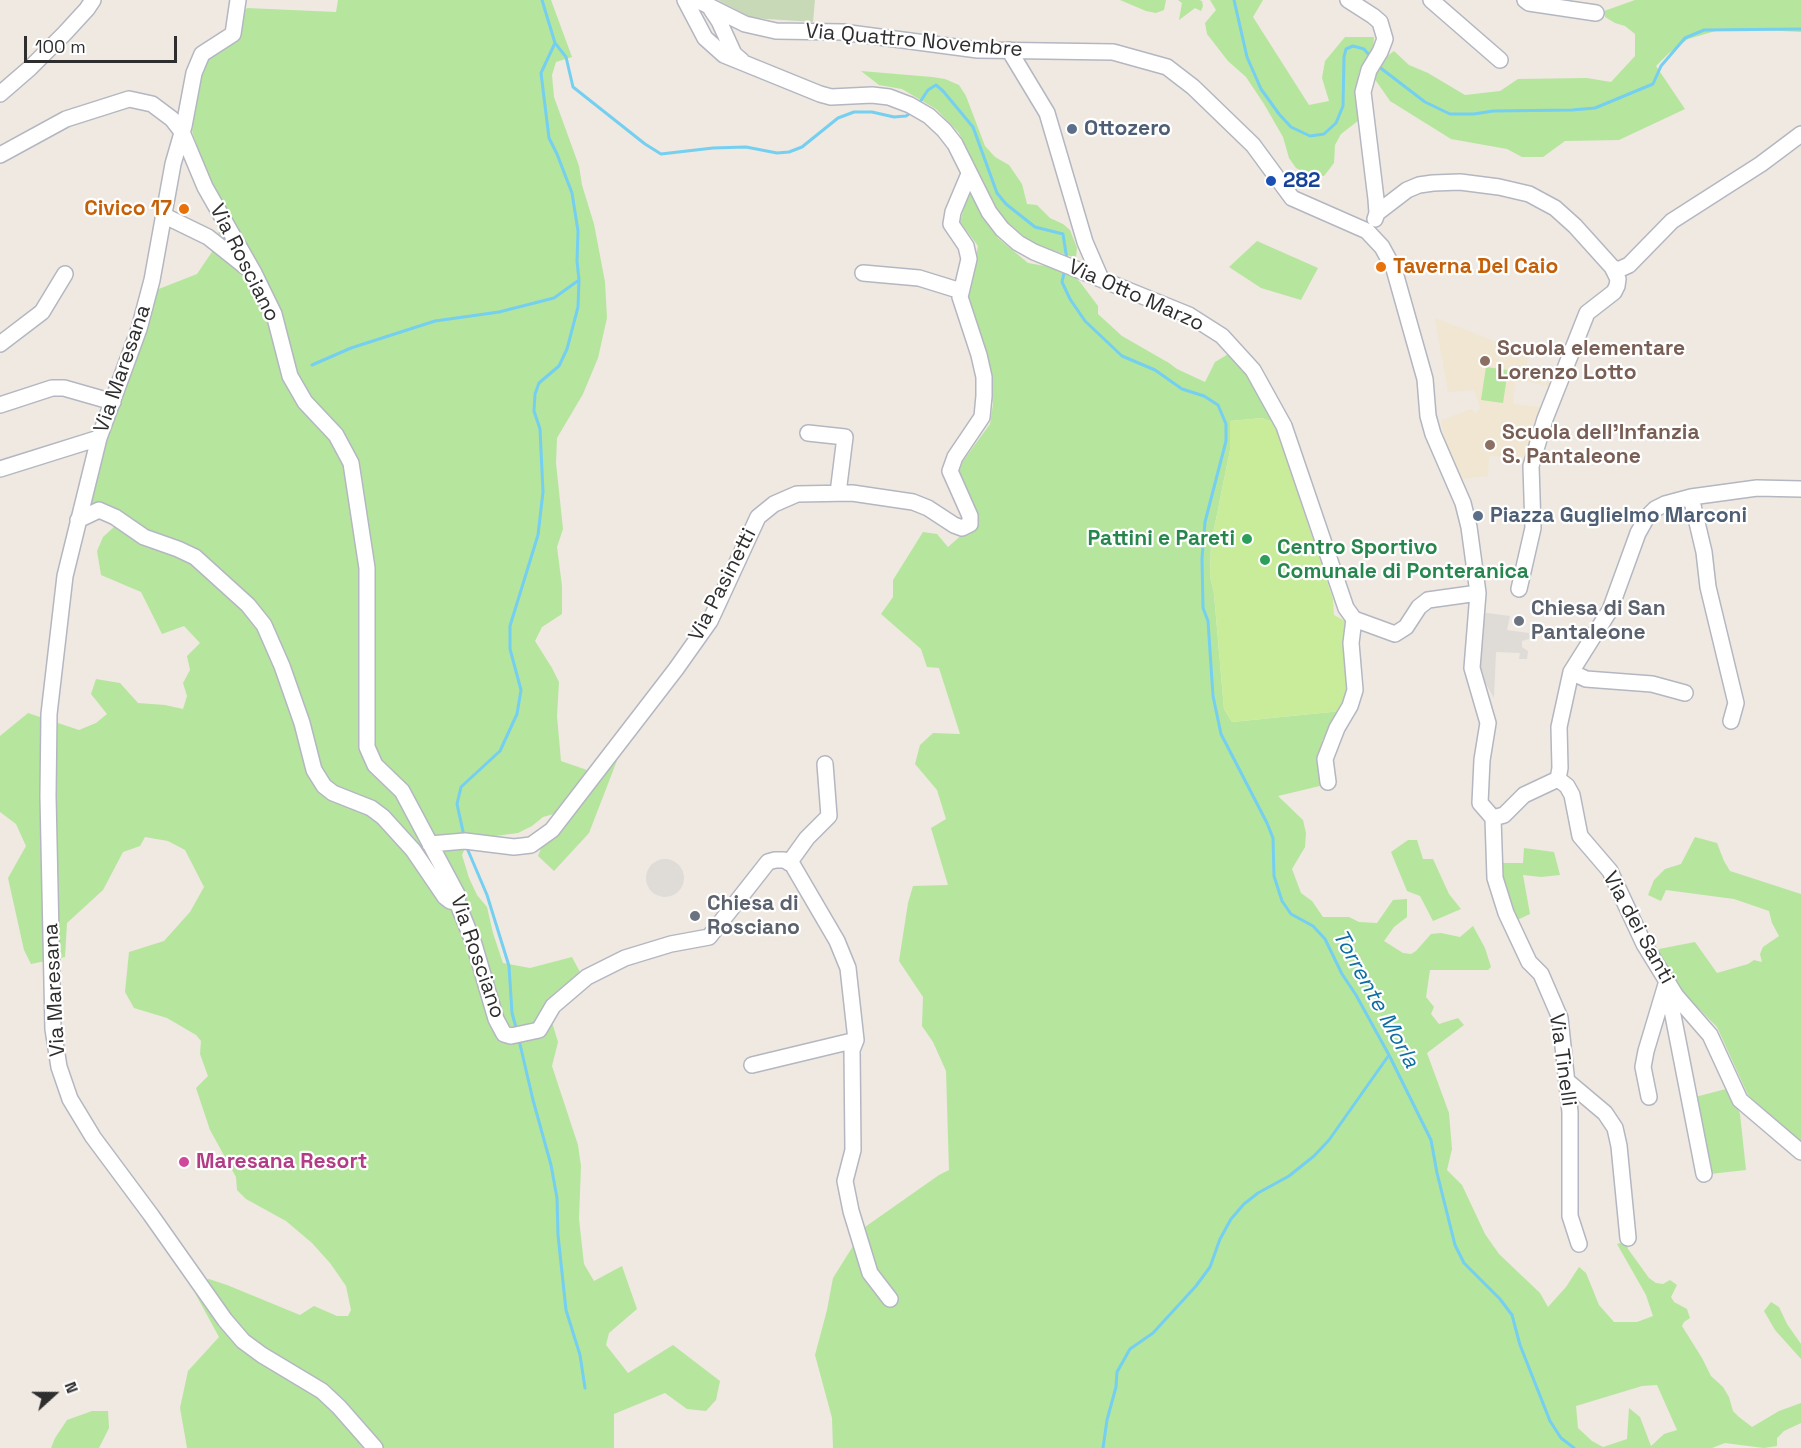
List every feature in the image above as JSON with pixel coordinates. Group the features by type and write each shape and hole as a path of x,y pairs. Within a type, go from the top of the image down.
{"street":[{"path":"0,94 58,40 93,0"},
{"name":"Via Maresana","path":"238,0 233,34 202,54 194,73 173,164 152,280 141,319 99,438 65,576 49,714 48,796 54,1029 59,1067 70,1099 93,1137 225,1320 243,1341 262,1355 322,1391 375,1448"},
{"name":"Via Otto Marzo","path":"685,0 699,28 714,47 724,55 820,94 831,97 880,96 910,105 929,116 953,141 989,212 1002,229 1018,243 1203,322 1222,336 1253,370 1284,426 1346,608 1354,619"},
{"name":"Via Quattro Novembre","path":"697,0 745,24 776,31 842,32 978,50 1113,52 1167,67 1193,87 1253,145 1292,198 1367,231 1382,248 1394,269 1425,379 1428,416 1433,434 1463,503 1469,527 1478,593 1472,668 1488,723 1482,760 1480,803 1493,818"},
{"path":"1348,0 1380,22 1385,39 1370,70 1363,92 1377,206 1372,226 1367,231"},
{"path":"1431,0 1500,60"},
{"path":"1525,0 1529,3 1596,13"},
{"path":"699,28 711,8"},
{"name":"Via Otto Marzo","path":"711,8 734,54 744,63"},
{"path":"729,44 733,34 745,24"},
{"path":"1009,50 1047,113 1085,242 1101,279"},
{"path":"0,155 66,119 129,99 152,104 172,119 182,132"},
{"name":"Via Rosciano","path":"182,132 205,187 254,273 274,314 290,376 305,402 336,435 351,463 367,568 367,747 375,765 402,790 458,896 457,902 474,944 496,1019 504,1034 511,1036 539,1030 553,1006 587,977 625,957 671,944 709,937 768,862 775,860 789,863"},
{"path":"1612,267 1618,270 1629,265 1672,221 1761,164 1801,134"},
{"name":"Via Pasinetti","path":"430,844 465,841 514,847 531,845 552,830 676,669 710,621 758,517 774,504 797,494 838,493 889,497 928,508 962,528 970,524 970,516 950,471 955,457 982,417 984,383 979,355 960,297 969,259 966,246 951,224 952,212 969,174"},
{"path":"1377,206 1419,185 1460,182 1529,194 1555,208 1575,226 1612,267 1618,279 1614,292 1587,313 1545,419 1531,466 1533,528 1519,588"},
{"path":"163,217 208,237 254,273"},
{"path":"1076,269 1083,258 1085,242"},
{"path":"863,273 919,278 961,291"},
{"path":"0,344 42,312 65,274"},
{"path":"0,405 52,388 64,388 113,402"},
{"path":"808,433 845,437 838,493"},
{"path":"0,469 99,438"},
{"path":"1493,818 1504,814 1524,795 1558,779 1559,727 1571,672 1610,610 1638,533 1647,516 1665,504 1691,497 1756,488 1801,489"},
{"path":"1691,497 1704,552 1708,587 1736,703 1731,721"},
{"path":"78,520 99,510 116,518 144,537 195,557 248,605 264,625 282,666 302,723 314,770 324,786 333,793 370,808 383,817 413,850 444,897 450,902 457,902"},
{"path":"1328,782 1325,759 1337,728 1350,706 1354,690 1351,644 1354,619 1395,634 1406,627 1419,607 1428,600 1478,593"},
{"path":"1571,672 1586,679 1652,684 1685,693"},
{"path":"825,764 829,816 807,838 789,863 792,864 837,941 848,968 856,1040 852,1050 853,1150 845,1181 850,1211 870,1273 890,1299"},
{"name":"Via dei Santi","path":"1558,779 1567,786 1572,795 1580,836 1610,871 1644,944 1676,996 1710,1035 1740,1100 1801,1152"},
{"name":"Via Tinelli","path":"1493,818 1496,878 1506,913 1529,962 1541,974 1560,1018 1570,1112 1570,1216 1579,1244"},
{"path":"1649,1096 1643,1067 1667,981"},
{"path":"1676,996 1671,1005 1704,1174"},
{"path":"752,1065 856,1040"},
{"path":"1567,1081 1605,1113 1615,1128 1619,1146 1628,1238"}],"shaded area":[{"path":"1435,318 1530,355 1526,367 1551,375 1549,386 1524,381 1515,382 1513,404 1540,407 1542,411 1530,457 1489,456 1488,476 1461,479 1444,438 1441,421 1470,409 1477,413 1480,407 1474,390 1448,392"},
{"path":"1487,613 1510,616 1507,630 1529,633 1529,639 1522,641 1522,647 1528,651 1527,659 1519,659 1520,653 1496,652 1494,698 1479,672 1482,615"},
{"path":"665,859 679,864 684,878 679,892 665,897 651,892 646,878 651,864"}],"green space":[{"path":"338,0 551,0 572,57 556,62 552,75 554,97 579,166 582,185 594,224 605,282 607,318 598,358 583,394 557,438 556,463 563,529 557,547 562,586 562,614 542,627 535,641 559,682 557,716 561,761 587,770 606,747 618,758 589,833 554,871 538,856 557,813 543,817 518,833 495,836 471,834 462,855 477,895 487,907 503,963 530,968 572,957 581,974 552,1022 558,1042 552,1066 578,1145 581,1166 579,1219 584,1264 594,1281 622,1266 637,1309 609,1333 606,1345 628,1373 673,1345 720,1381 716,1400 706,1411 687,1409 665,1393 614,1414 614,1448 187,1448 180,1408 188,1371 219,1337 195,1293 202,1280 209,1279 227,1285 300,1315 314,1306 337,1316 348,1316 351,1310 346,1286 312,1243 286,1221 246,1199 237,1190 236,1177 210,1130 196,1088 208,1076 200,1054 201,1041 196,1035 167,1018 134,1008 125,992 129,952 164,941 190,912 204,887 185,850 168,841 145,837 140,846 123,852 103,890 67,923 65,957 31,964 24,950 8,878 26,846 16,824 0,812 0,736 28,713 79,730 96,723 107,714 91,694 96,679 120,683 138,703 183,709 187,696 183,683 190,670 187,656 200,643 184,626 162,634 141,592 101,575 97,551 103,537 114,527 89,509 95,471 151,292 197,274 216,246 223,209 205,169 192,131 205,44 230,30 247,8 336,12"},
{"path":"718,0 815,0 813,22 752,18"},
{"path":"1120,0 1166,0 1164,10 1156,13"},
{"path":"1178,0 1199,0 1202,1 1203,6 1201,11 1195,8 1179,20 1182,3"},
{"path":"1210,0 1263,0 1253,17 1309,105 1329,101 1322,78 1325,61 1345,37 1374,37 1373,51 1359,73 1356,98 1363,117 1341,134 1335,145 1334,163 1324,176 1310,175 1296,168 1289,158 1283,137 1264,104 1246,77 1228,61 1207,34 1205,23 1216,10"},
{"path":"1635,0 1801,0 1801,32 1719,30 1688,39 1656,66 1685,109 1619,140 1565,141 1543,157 1522,157 1507,149 1451,139 1390,101 1374,78 1386,57 1394,51 1409,65 1428,73 1465,95 1500,91 1518,79 1587,78 1611,82 1635,56 1635,34 1625,26 1605,17 1604,11"},
{"path":"861,71 932,77 959,85 966,96 985,146 995,157 1009,165 1022,184 1027,204 1037,205 1050,218 1070,230 1077,248 1076,258 1033,244 1001,217 959,133 936,109 902,89 879,85"},
{"path":"970,186 976,204 998,238 1028,263 1068,270 1098,306 1098,314 1122,336 1177,369 1205,382 1215,362 1230,353 1250,375 1272,422 1262,418 1230,421 1230,450 1211,544 1210,576 1214,594 1224,709 1232,722 1341,711 1322,741 1319,764 1324,785 1278,796 1303,820 1306,833 1305,847 1292,869 1301,893 1312,901 1323,917 1349,917 1359,922 1377,923 1393,900 1407,899 1407,917 1394,927 1384,941 1403,953 1411,954 1416,951 1431,934 1441,933 1460,937 1473,926 1485,948 1491,967 1488,970 1430,970 1426,997 1434,1007 1431,1014 1439,1024 1458,1018 1464,1025 1427,1053 1449,1113 1452,1149 1447,1170 1462,1185 1485,1234 1499,1254 1540,1293 1548,1307 1566,1287 1579,1267 1586,1273 1599,1305 1614,1322 1637,1322 1653,1316 1646,1295 1617,1244 1627,1241 1628,1249 1649,1278 1656,1283 1663,1284 1670,1280 1677,1285 1671,1297 1674,1302 1687,1309 1690,1318 1682,1326 1711,1376 1723,1387 1733,1411 1739,1417 1752,1427 1779,1411 1801,1403 1801,1423 1784,1431 1777,1438 1777,1446 1764,1448 1725,1443 1712,1448 833,1448 832,1418 815,1355 833,1278 865,1227 949,1170 946,1071 933,1042 922,1026 923,997 899,961 913,886 948,885 931,828 946,819 937,790 915,764 920,745 933,733 960,734 939,668 927,667 921,649 881,614 893,597 893,580 923,532 937,534 948,547 965,532 976,526 959,472 963,461 990,424 993,404 986,370 966,305 978,246 960,222","holes":["1657,1385 1677,1430 1664,1434 1651,1446 1640,1417 1629,1408 1627,1439 1603,1447 1592,1441 1578,1428 1576,1406 1642,1386"]},
{"path":"1257,241 1318,268 1301,300 1261,288 1229,267"},
{"path":"1486,367 1508,370 1503,403 1481,400"},
{"name":"Centro Sportivo Comunale di Ponteranica","path":"1262,418 1274,422 1333,599 1334,615 1345,621 1349,701 1341,711 1232,722 1224,709 1214,594 1210,576 1211,544 1230,450 1230,421"},
{"path":"1695,837 1717,843 1730,871 1801,894 1801,1143 1748,1095 1717,1027 1682,992 1656,956 1659,949 1695,942 1717,973 1754,960 1762,962 1760,954 1763,947 1779,936 1769,911 1734,899 1666,890 1661,901 1648,895 1654,880 1665,869 1681,864"},
{"path":"1408,840 1417,840 1423,859 1433,859 1449,894 1461,909 1433,921 1420,896 1407,891 1391,852"},
{"path":"1524,848 1554,852 1560,875 1541,877 1523,875 1530,914 1513,922 1500,880 1500,863 1523,863"},
{"path":"1730,1088 1740,1114 1746,1170 1710,1174 1695,1097"},
{"path":"1771,1302 1779,1307 1787,1324 1801,1344 1801,1359 1775,1330 1764,1311"},
{"path":"92,1411 108,1411 109,1428 99,1448 51,1448 67,1420"}],"waterway":[{"name":"Torrente Morla","path":"542,0 555,43 566,57 573,87 661,154 746,147 777,153 789,152 802,147 838,118 854,112 872,112 894,117 906,116 912,112"},
{"path":"1234,0 1247,57 1261,89 1291,127 1310,136 1324,134 1336,123 1343,106 1346,49 1353,46 1364,49 1370,56"},
{"path":"1378,66 1425,102 1450,114 1595,108 1653,84 1661,66 1685,38 1704,30 1801,29"},
{"path":"312,365 351,348 435,321 499,312 554,298 579,280 578,231 572,193 549,138 541,73 555,43"},
{"name":"Torrente Morla","path":"918,105 928,90 936,85 943,91 973,127 997,193 1006,204 1035,227 1063,234 1067,260"},
{"name":"Torrente Morla","path":"1065,269 1062,282 1070,299 1085,321 1122,356 1155,370 1182,389 1204,396 1218,405 1226,424 1226,441 1205,522 1202,558 1203,608 1208,621 1213,696 1221,734 1273,838 1274,876 1282,901 1291,914 1313,926 1325,939 1342,974 1389,1055 1431,1140 1455,1245 1464,1263 1500,1299 1512,1315 1520,1345 1550,1421 1561,1438 1574,1448"},
{"path":"464,836 457,804 461,787 500,751 517,714 521,690 510,649 510,626 538,535 543,492 540,429 534,411 535,394 539,383 559,366 567,349 578,307 579,280"},
{"path":"467,848 487,895 509,966 512,1013 517,1031"},
{"path":"519,1040 551,1165 557,1198 558,1235 566,1310 580,1355 585,1388"},
{"path":"1103,1448 1117,1372 1130,1349 1153,1333 1196,1286 1210,1267 1220,1239 1231,1219 1244,1204 1258,1193 1289,1176 1314,1156 1329,1140 1389,1055"}],"place":[{"name":"Ottozero","path":"1072,129"},
{"name":"282","path":"1271,181"},
{"name":"Civico 17","path":"184,209"},
{"name":"Taverna Del Caio","path":"1381,267"},
{"name":"Scuola elementare Lorenzo Lotto","path":"1485,361"},
{"name":"Scuola dell'Infanzia S. Pantaleone","path":"1490,445"},
{"name":"Piazza Guglielmo Marconi","path":"1478,516"},
{"name":"Pattini e Pareti","path":"1247,539"},
{"name":"Centro Sportivo Comunale di Ponteranica","path":"1265,560"},
{"name":"Chiesa di San Pantaleone","path":"1519,621"},
{"name":"Chiesa di Rosciano","path":"695,916"},
{"name":"Maresana Resort","path":"184,1162"}]}
